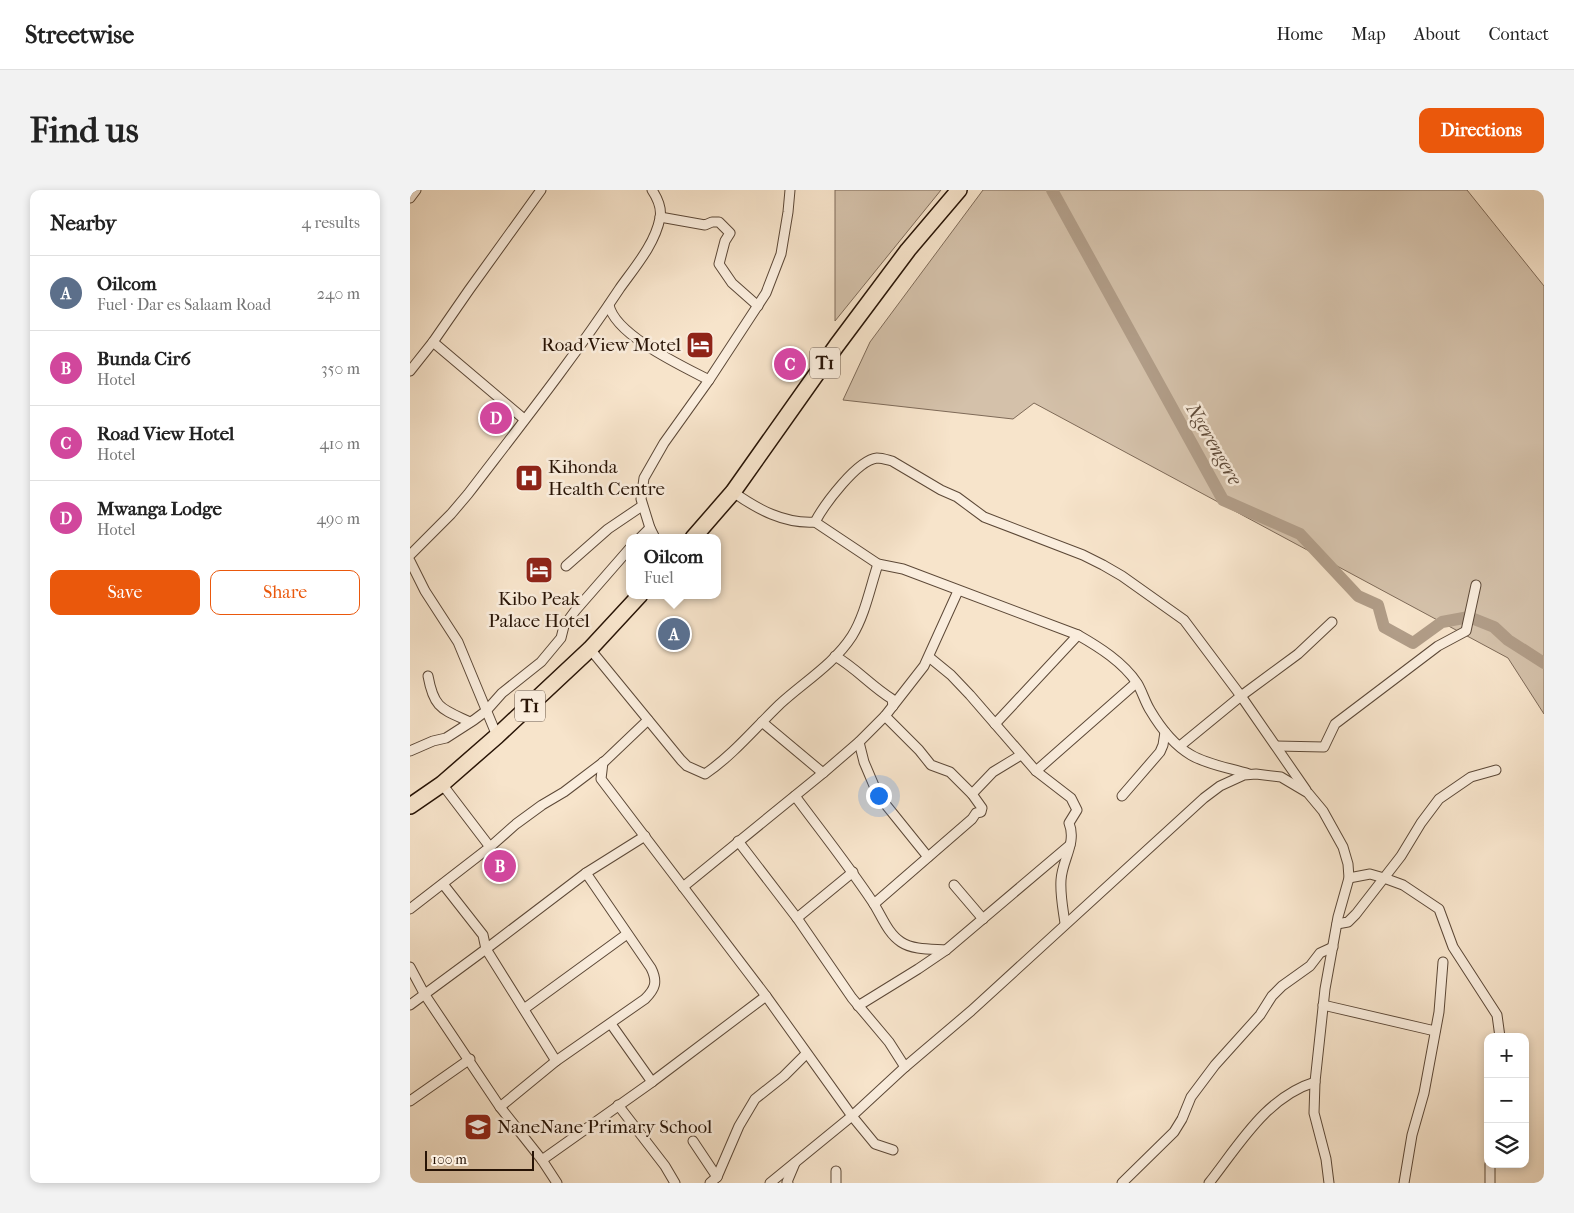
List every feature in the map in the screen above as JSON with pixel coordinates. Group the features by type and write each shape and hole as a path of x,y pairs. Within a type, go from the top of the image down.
{"highway":[{"name":"T1","path":"696,534 733,492 892,271 959,190"},
{"name":"T1","path":"410,806 442,784 497,736 590,649 636,599"}],"street":[{"path":"410,198 416,190"},
{"path":"410,370 433,342 541,190"},
{"path":"410,555 460,504 609,305 652,240 660,216 660,208 652,190"},
{"path":"653,534 642,506 641,494 644,478 670,434 709,380 766,293 779,263 790,190"},
{"path":"660,216 705,225 719,222 730,233 725,241 719,264 732,283 758,306"},
{"path":"609,305 614,318 653,350 709,380"},
{"path":"433,342 524,419"},
{"path":"815,522 830,497 857,469 877,458 892,461 966,502 984,517 1082,555 1122,576 1184,620 1241,696 1308,793 1323,811 1343,847 1348,864 1349,878 1337,924 1323,1005 1315,1082 1314,1113 1326,1159 1329,1183"},
{"path":"733,492 769,514 805,523 815,522 878,564 904,569 1078,635 1098,646 1116,662 1136,683 1165,732 1196,757 1250,774 1280,777 1308,793"},
{"path":"566,566 608,529 642,506"},
{"path":"644,534 650,528"},
{"path":"410,751 433,741 446,738 470,722 486,711 502,693 541,662 553,650 561,638 564,626 574,611 626,552"},
{"path":"410,562 425,592 458,642 497,736"},
{"path":"590,649 681,760 688,766 705,774 726,758 762,722 835,656 852,636 858,624 878,564"},
{"path":"1276,746 1324,748 1335,724 1438,646 1466,631 1476,585"},
{"path":"683,887 823,773 886,716 919,674 929,657 958,591"},
{"path":"1180,746 1241,696 1298,654 1332,622"},
{"path":"995,724 1078,635"},
{"path":"835,656 850,664 872,686 892,698 893,706"},
{"path":"929,657 951,675 1036,771 1071,798 1077,810 1069,823 1072,829 1070,845 1061,879 1066,923"},
{"path":"428,676 435,702 449,713 470,722"},
{"path":"1036,771 1136,683"},
{"path":"874,904 972,820 976,813 981,812 982,808 972,794 950,772 931,765 886,716"},
{"path":"410,909 490,847 516,824 564,792 603,762 648,720"},
{"path":"762,722 823,773"},
{"path":"1122,796 1160,752 1165,732"},
{"path":"858,742 878,795 928,857"},
{"path":"972,794 993,772 1021,755"},
{"path":"603,762 601,780 766,996 852,1116 875,1144 893,1150"},
{"path":"1337,924 1348,922 1352,918 1401,856 1421,823 1439,799 1470,777 1496,770"},
{"path":"770,1183 852,1116 905,1067 971,1011 1066,923 1156,844 1204,798 1228,782 1250,774"},
{"path":"442,784 490,847"},
{"path":"795,796 852,872 893,934 902,942 918,947 946,950"},
{"path":"410,1005 586,873 644,836"},
{"path":"738,842 797,918 858,1006 889,1042 905,1067"},
{"path":"858,1006 946,950 1070,845"},
{"path":"797,918 852,872"},
{"path":"500,1107 556,1061 645,999 655,987 656,982 651,968 586,873"},
{"path":"1349,878 1370,874 1384,878 1402,885 1439,909 1453,947 1497,1015 1499,1033"},
{"path":"443,884 483,934 486,949 556,1061"},
{"path":"954,885 983,919"},
{"path":"524,1009 627,934"},
{"path":"1122,1183 1174,1132 1182,1119 1191,1097 1214,1065 1260,1015 1275,993 1310,966 1322,951 1333,947"},
{"path":"1404,1183 1412,1135 1424,1093 1440,1012 1443,962"},
{"path":"410,967 425,994 500,1107 542,1160 557,1183"},
{"path":"542,1160 652,1082 766,996"},
{"path":"1323,1005 1436,1031"},
{"path":"611,1024 652,1082"},
{"path":"714,1180 739,1126 755,1099 784,1076 806,1054"},
{"path":"410,1101 470,1060"},
{"path":"1209,1183 1262,1116 1280,1100 1304,1085 1315,1082"},
{"path":"618,1105 665,1166 675,1183"},
{"path":"693,1141 714,1180"},
{"path":"788,1183 796,1161"},
{"path":"1490,1168 1490,1183"},
{"path":"836,1171 836,1183"}],"shaded area":[{"path":"835,190 941,190 835,321"},
{"path":"983,190 1467,190 1544,286 1544,714 1508,658 1034,403 1013,419 843,400 870,342"}],"waterway":[{"name":"Ngerengere","path":"1052,190 1223,500 1300,534 1358,596 1378,605 1384,627 1413,643 1442,622 1469,617 1494,627 1508,640 1544,663"}],"place":[{"name":"Road View Motel","path":"700,345"},
{"name":"Road View Hotel","path":"790,364"},
{"name":"Mwanga Lodge","path":"496,418"},
{"name":"Kihonda Health Centre","path":"529,478"},
{"name":"Kibo Peak Palace Hotel","path":"539,570"},
{"name":"Oilcom","path":"674,634"},
{"name":"Bunda Cir6","path":"500,866"},
{"name":"NaneNane Primary School","path":"478,1127"}]}
